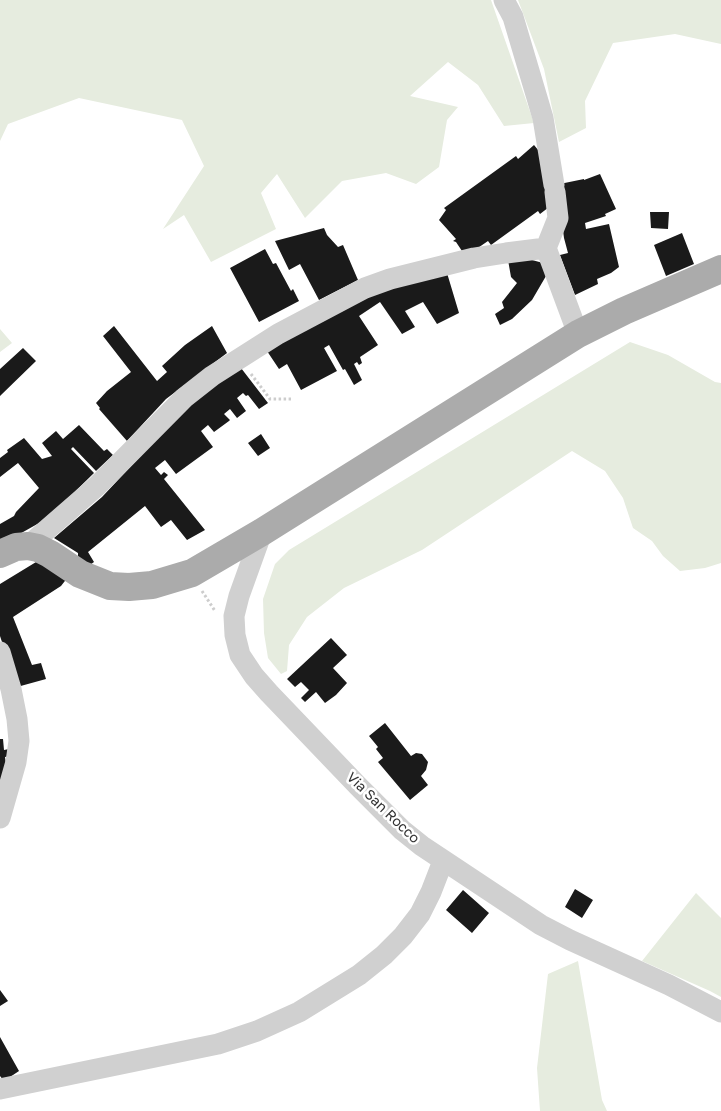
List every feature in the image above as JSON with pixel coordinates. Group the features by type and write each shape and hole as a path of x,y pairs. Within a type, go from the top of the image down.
{"main road":[{"path":"0,554 16,547 28,546 38,548 80,574 110,586 152,585 192,573 262,532 578,334 624,311 721,270"}],"street":[{"path":"504,0 513,17 543,118 558,218 546,248 578,334"},
{"path":"28,546 97,486 184,398 239,358 278,334 356,293 390,279 474,258 546,248"},
{"name":"Via San Rocco","path":"262,532 239,596 234,616 235,635 240,654 254,676 358,786 402,830 443,861 541,924 570,940 669,985 721,1012"},
{"path":"0,652 11,689 20,741 0,818"},
{"path":"0,1089 218,1044 257,1031 299,1012 359,975 384,955 403,936 420,914 443,861"}],"path":[{"path":"239,358 270,399 291,399"}],"shaded area":[{"path":"0,0 491,0 534,123 504,126 478,85 448,62 410,96 458,107 447,120 439,167 416,184 386,173 342,181 305,218 277,174 261,193 276,229 211,262 184,215 163,229 204,166 182,120 79,98 8,124 0,141"},
{"path":"518,0 721,0 721,44 675,34 613,43 585,101 586,128 559,142 544,69"},
{"path":"0,329 12,343 0,352"},
{"path":"630,342 668,355 715,382 721,383 721,563 705,568 680,571 663,556 652,541 633,528 623,498 605,471 572,451 422,550 344,588 307,617 289,645 287,671 281,674 268,658 264,633 263,599 275,564 289,550"},
{"path":"696,893 721,918 721,997 642,961"},
{"path":"578,961 602,1100 607,1111 540,1111 537,1068 548,974"}],"building":[{"path":"534,145 543,156 550,186 584,180 600,174 616,209 605,214 606,216 585,223 586,229 609,224 619,267 597,279 598,284 575,295 560,255 568,253 564,238 558,192 553,204 540,214 538,211 491,245 488,241 469,254 462,251 456,242 453,241 456,239 439,220 446,210 444,208 516,156 518,159"},
{"path":"650,212 669,212 668,229 651,228"},
{"path":"324,228 327,235 338,247 343,245 358,280 319,300 300,264 289,270 275,241"},
{"path":"682,233 694,264 666,276 654,245"},
{"path":"265,249 273,264 276,263 291,291 293,289 299,301 259,322 230,268"},
{"path":"508,260 532,260 543,263 546,276 532,300 512,319 500,325 495,314 504,308 502,302 517,283 511,277"},
{"path":"447,273 459,313 437,324 423,302 405,311 415,327 402,334 380,302 359,316 378,345 360,357 362,363 359,365 357,362 354,364 362,380 354,385 329,345 324,348 337,371 301,390 287,364 279,369 267,351 388,285"},
{"path":"114,326 157,381 167,372 162,366 185,345 212,326 227,353 166,399 127,441 96,403 107,391 131,372 103,336"},
{"path":"23,348 36,361 0,396 0,369"},
{"path":"241,368 268,403 259,409 248,395 246,396 243,393 237,398 246,411 237,418 230,409 224,414 229,421 214,432 208,425 201,431 213,447 176,474 165,460 155,468 161,475 164,472 168,475 164,479 205,530 187,540 171,520 161,527 145,506 88,552 94,562 87,567 78,560 78,553 54,538 102,497 201,395"},
{"path":"79,425 104,451 107,449 113,455 96,471 73,447 71,449 94,473 48,518 0,545 0,524 14,516 39,488 18,463 0,477 0,458 8,452 7,450 24,438 42,459 52,456 42,443 56,431 63,439"},
{"path":"261,434 270,448 258,456 248,443"},
{"path":"41,559 68,577 61,586 13,617 32,665 41,663 46,679 17,687 0,636 0,584"},
{"path":"331,638 347,655 333,668 347,683 325,703 316,692 305,702 301,698 309,690 301,682 295,687 287,679"},
{"path":"385,723 411,756 416,753 422,754 428,762 426,770 421,776 428,785 410,800 378,762 383,758 376,749 378,747 369,736"},
{"path":"0,739 3,739 4,750 9,749 10,756 5,757 8,779 0,780"},
{"path":"575,889 593,900 582,918 565,907"},
{"path":"463,890 489,913 472,933 446,910"},
{"path":"0,990 8,1001 0,1006"},
{"path":"0,1037 19,1071 4,1081 0,1076"}]}
